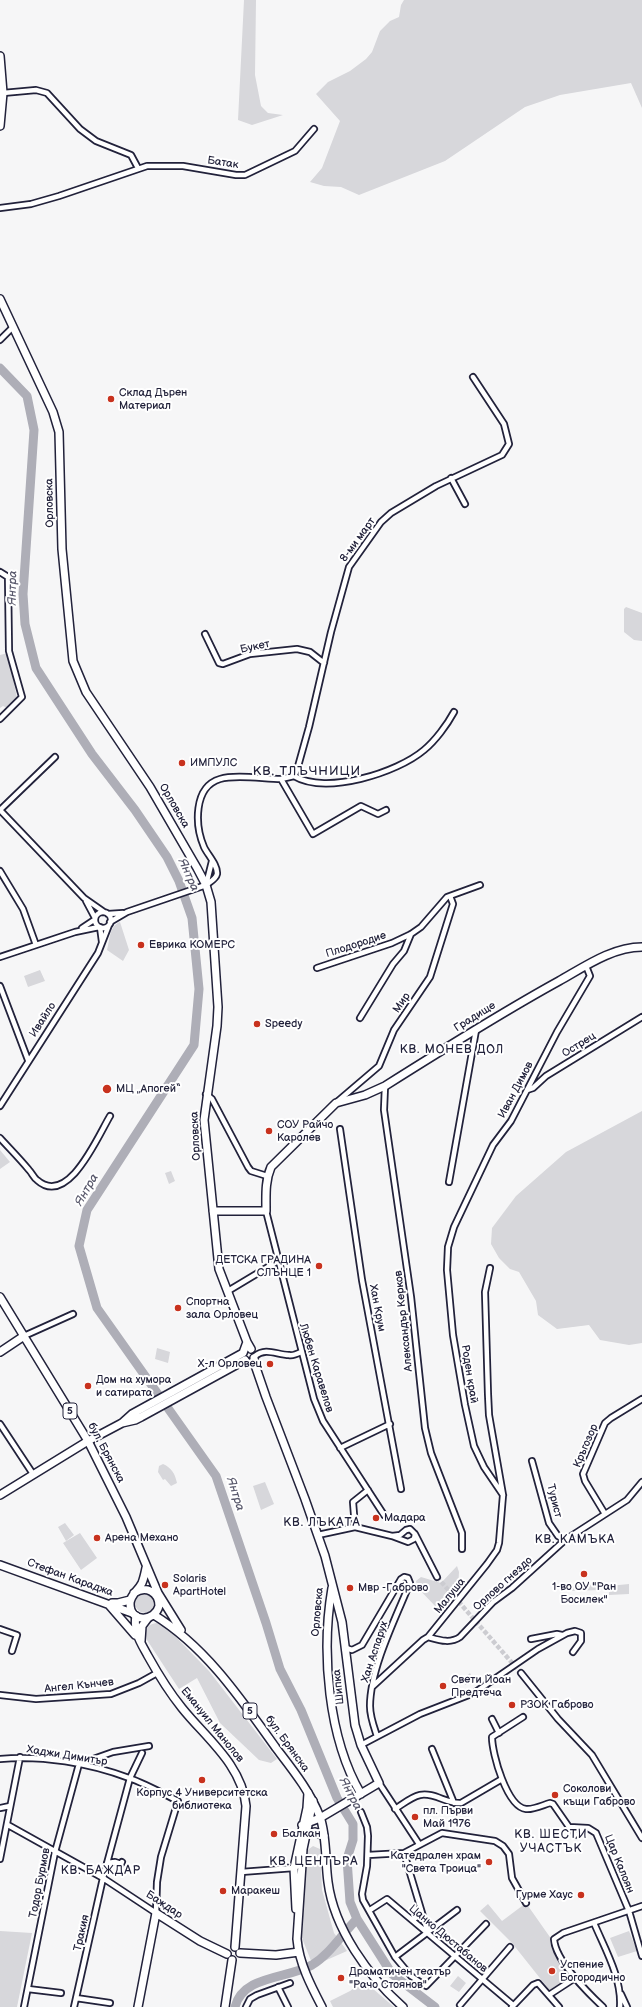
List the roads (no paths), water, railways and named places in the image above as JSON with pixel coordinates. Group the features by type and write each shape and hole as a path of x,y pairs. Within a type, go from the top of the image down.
{"street":[{"path":"0,56 3,93 0,126"},
{"path":"3,93 36,90 47,93 80,129 96,141 131,155 138,168"},
{"name":"Батак","path":"0,208 31,204 59,196 138,168 161,164 245,175 295,151 314,129"},
{"name":"Орловска","path":"0,301 53,412 59,432 62,549 73,661 86,692 150,786 206,885 211,902 218,1007 217,1026 206,1094 204,1120 219,1269 318,1535 332,1585 328,1612 326,1643 328,1674 337,1732 345,1760 361,1794"},
{"path":"0,340 13,327"},
{"name":"8-ми март","path":"294,776 298,770 305,744 349,567 385,518 398,508 451,478 502,455 510,444 504,424 473,377"},
{"path":"451,478 465,504"},
{"path":"0,572 8,577 9,651 22,697 0,719"},
{"name":"Букет","path":"205,634 219,663 223,664 250,654 297,649 310,652 324,663"},
{"path":"75,932 95,919 97,914 127,912 206,885 216,875 212,861 204,848 199,831 200,805 205,790 218,780 226,778 281,779 294,776 312,783 345,782 366,777 395,767 424,750 454,712"},
{"path":"56,757 0,810 84,898 106,913 110,918 110,924"},
{"path":"281,779 313,834 361,806 378,814 386,810"},
{"path":"206,885 212,861"},
{"path":"0,870 23,909 36,945"},
{"path":"360,1018 393,964 406,946 411,934 421,927 450,896 480,885"},
{"name":"Мир","path":"336,1103 379,1066 394,1030 430,977 453,904 450,896"},
{"path":"84,898 99,927 102,946"},
{"path":"0,957 75,932 106,927 127,912"},
{"name":"Ивайло","path":"0,1106 102,946 110,924"},
{"name":"Плодородие","path":"317,968 400,940 411,934"},
{"name":"Градище","path":"267,1176 278,1161 336,1103 365,1095 385,1086 513,1006 586,966 624,948 642,947"},
{"name":"Иван Димов","path":"448,1247 454,1227 493,1145 511,1121 590,976 586,966"},
{"path":"0,986 28,1060"},
{"name":"Острец","path":"527,1090 533,1088 546,1076 642,1017"},
{"path":"449,1182 476,1030"},
{"name":"Александър Керков","path":"385,1086 384,1110 411,1297 425,1428 431,1453 462,1533 462,1549"},
{"path":"206,1094 212,1099 248,1168 251,1171 267,1176 266,1211 213,1211"},
{"path":"0,1138 37,1181 48,1186 56,1187 70,1179 78,1171 110,1116"},
{"name":"Хан Крум","path":"340,1129 362,1280 401,1489"},
{"name":"Любен Каравелов","path":"266,1211 314,1399 323,1421 384,1515"},
{"name":"Роден край","path":"448,1247 447,1270 454,1335 465,1405 474,1446 484,1468 503,1495"},
{"path":"228,1291 278,1262"},
{"name":"Малуша","path":"372,1687 428,1637 487,1564 500,1543 503,1495 489,1415 485,1292 490,1268"},
{"name":"бул. Брянска","path":"0,1297 88,1440 126,1516 162,1601 185,1636"},
{"path":"0,1352 24,1336 73,1314"},
{"path":"0,1495 88,1440 143,1412 250,1353 277,1352 288,1356 301,1352"},
{"name":"Кръгозор","path":"605,1514 585,1481 584,1470 605,1423 642,1398"},
{"path":"0,1424 33,1474"},
{"path":"340,1448 390,1424"},
{"name":"Турист","path":"532,1461 549,1523 558,1536 565,1540"},
{"name":"Орлово гнездо","path":"428,1637 444,1641 457,1640 492,1602 512,1588 565,1540 627,1500 642,1482"},
{"path":"355,1527 353,1502 368,1490"},
{"path":"318,1535 355,1527 390,1535 408,1541 414,1539 415,1534"},
{"path":"390,1535 403,1533 410,1529 415,1534 437,1576"},
{"path":"403,1533 403,1538 424,1552"},
{"name":"Стефан Караджа","path":"0,1565 106,1602 134,1614"},
{"path":"146,1565 159,1602 177,1629"},
{"path":"136,1636 134,1614 130,1606 132,1596 141,1584 146,1565"},
{"name":"Хан Аспарух","path":"346,1648 352,1650 362,1645 401,1579 406,1577 410,1583 387,1640 372,1687 370,1706 372,1720 377,1736"},
{"name":"Шипка","path":"332,1585 339,1609 346,1648 355,1725 361,1745 379,1783"},
{"path":"106,1602 118,1603 144,1589 156,1595"},
{"name":"Емануил Манолов","path":"106,1602 136,1636 157,1673 182,1708 235,1770 241,1783 246,1806 235,1947"},
{"path":"141,1644 142,1626 158,1609 159,1602"},
{"path":"328,1612 339,1609"},
{"name":"5","path":"134,1614 151,1617 177,1629"},
{"path":"0,1629 18,1636 12,1651"},
{"name":"бул. Брянска","path":"177,1629 234,1689 308,1793 320,1818 324,1837"},
{"path":"361,1745 420,1714 474,1693 538,1649 562,1635 574,1631 580,1633 581,1641 573,1652"},
{"path":"531,1639 557,1634 562,1635"},
{"name":"Ангел Кънчев","path":"0,1696 36,1699 111,1694 138,1683 157,1673"},
{"path":"521,1673 545,1704 592,1756 642,1838"},
{"path":"523,1717 492,1737 496,1761 508,1793 519,1807 530,1809 550,1802 554,1805 566,1825 574,1828 575,1835"},
{"path":"492,1719 499,1733"},
{"path":"79,1764 113,1752 149,1746"},
{"path":"432,1749 454,1803"},
{"path":"130,1778 142,1753"},
{"path":"0,1859 8,1825 10,1806 20,1757"},
{"name":"Хаджи Димитър","path":"0,1759 20,1757 100,1768 130,1778 178,1801 160,1863 156,1913"},
{"name":"Тодор Бурмов","path":"24,2007 55,1852 79,1764"},
{"name":"Тракия","path":"74,2007 103,1878 130,1778"},
{"path":"395,1809 421,1795 454,1803 466,1802 502,1779"},
{"path":"305,1824 332,1812 379,1783 419,1844"},
{"path":"297,1921 306,1833 305,1824 308,1793"},
{"path":"313,1801 300,1837 294,1868 300,1954 307,1975 322,2007"},
{"path":"0,1808 10,1806"},
{"path":"361,1812 368,1831 368,1855 362,1897 395,1957 411,1976 426,1986 486,1924"},
{"name":"Баждар","path":"8,1825 103,1878 200,1941 227,1954"},
{"name":"Цар Калоян","path":"574,1828 588,1828 596,1833 629,1911 642,1956"},
{"path":"300,1837 306,1833 315,1832 324,1837"},
{"path":"368,1855 404,1852 439,1833 490,1840 503,1846 509,1854 512,1878 526,1903"},
{"name":"5","path":"324,1837 328,1884 332,1902 340,1923 349,1940 383,1987 403,2007"},
{"path":"404,1852 428,1933"},
{"path":"107,1863 115,1862 121,1864 122,1862"},
{"path":"241,1872 294,1868 302,1864"},
{"name":"Цанко Дюстабанов","path":"370,1910 387,1899 482,1978 512,2006"},
{"path":"603,2007 575,1978 555,1944 554,1939 558,1935 642,1906"},
{"path":"395,1957 457,1910"},
{"path":"138,2007 156,1913"},
{"path":"412,1920 422,1914"},
{"path":"594,1923 609,1958 626,2007"},
{"path":"225,2007 232,1960 227,1954 229,1950 235,1947 240,1953"},
{"path":"460,2005 510,1947"},
{"path":"240,1953 276,1955 300,1954"},
{"path":"232,1960 238,1959 240,1953"},
{"path":"549,1995 575,1978"},
{"path":"246,2007 250,1999 290,1983"},
{"path":"512,2006 535,1984 540,1984 559,2007"},
{"path":"278,1987 288,2007"},
{"path":"28,1989 60,1993"},
{"path":"620,2007 621,1993"},
{"path":"76,1998 110,2003"}],"waterway":[{"name":"Янтра","path":"0,368 27,396 34,430 23,594 25,624 36,668 92,754 135,810 167,857 179,881 192,918 199,989 194,1045 87,1210 79,1246 97,1308 216,1476 280,1669 301,1710 337,1798 353,1824 353,1840 347,1859 350,1902 357,1919 392,1974 435,2007"},
{"path":"235,2007 240,1997 247,1989 256,1983 302,1970 312,1965 330,1950 357,1919"}],"tunnel":[{"path":"437,1577 521,1673"}],"place":[{"name":"Склад Дърен Материал","path":"111,399"},
{"name":"ИМПУЛС","path":"182,763"},
{"name":"Еврика КОМЕРС","path":"141,945"},
{"name":"Speedy","path":"257,1024"},
{"name":"МЦ „Апогей“","path":"107,1089"},
{"name":"СОУ Райчо Каролев","path":"269,1131"},
{"name":"ДЕТСКА ГРАДИНА СЛЪНЦЕ 1","path":"319,1266"},
{"name":"Спортна зала Орловец","path":"178,1308"},
{"name":"Х-л Орловец","path":"270,1364"},
{"name":"Дом на хумора и сатирата","path":"88,1386"},
{"name":"Мадара","path":"376,1518"},
{"name":"Арена Механо","path":"97,1538"},
{"name":"1-во ОУ \"Ран Босилек\"","path":"584,1574"},
{"name":"Solaris ApartHotel","path":"165,1585"},
{"name":"Мвр -Габрово","path":"350,1588"},
{"name":"Свети Йоан Предтеча","path":"443,1686"},
{"name":"РЗОК Габрово","path":"512,1705"},
{"name":"Корпус 4 Университетска библиотека","path":"202,1780"},
{"name":"Соколови къщи Габрово","path":"555,1795"},
{"name":"пл. Първи Май 1976","path":"415,1817"},
{"name":"Балкан","path":"274,1834"},
{"name":"Катедрален храм \"Света Троица\"","path":"489,1862"},
{"name":"Маракеш","path":"223,1891"},
{"name":"Гурме Хаус","path":"581,1895"},
{"name":"Успение Богородично","path":"552,1971"},
{"name":"Драматичен театър \"Рачо Стоянов\"","path":"341,1978"}],"district":[{"name":"КВ. ТЛЪЧНИЦИ","path":"307,772"},
{"name":"КВ. МОНЕВ ДОЛ","path":"452,1050"},
{"name":"КВ. ЛЪКАТА","path":"322,1523"},
{"name":"КВ. КАМЪКА","path":"575,1540"},
{"name":"КВ. ШЕСТИ УЧАСТЪК","path":"551,1842"},
{"name":"КВ. ЦЕНТЪРА","path":"314,1862"},
{"name":"КВ. БАЖДАР","path":"101,1871"}]}
